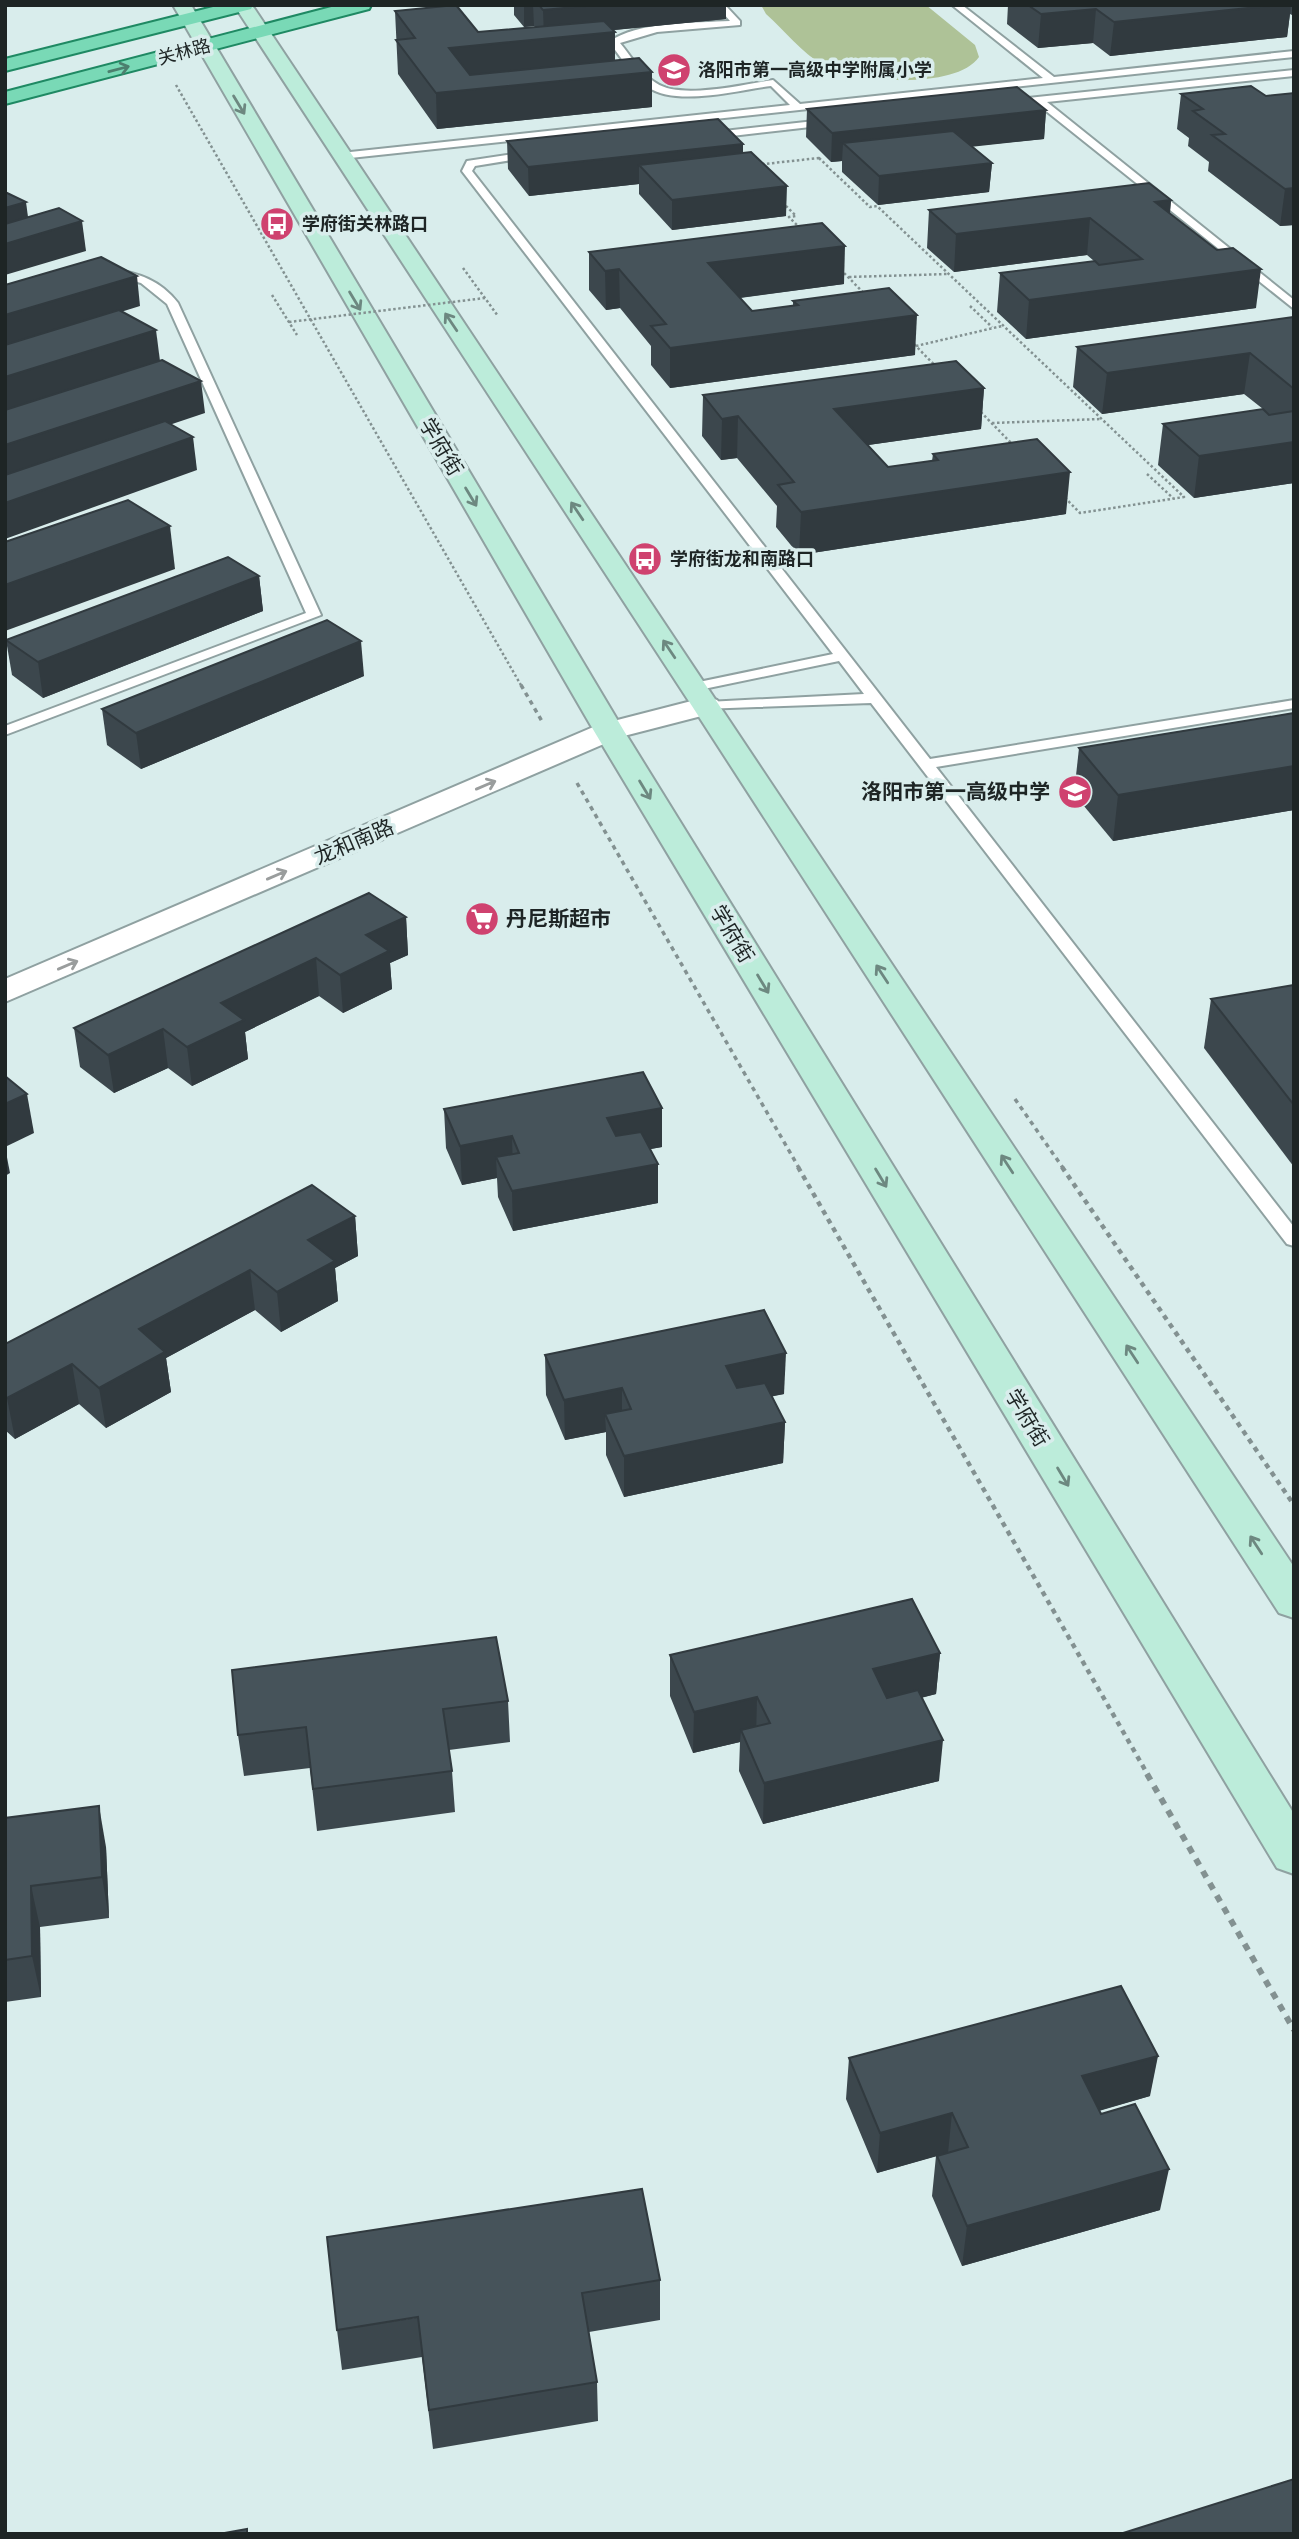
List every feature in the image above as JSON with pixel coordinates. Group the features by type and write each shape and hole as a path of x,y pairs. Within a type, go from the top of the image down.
{"main road":[{"name":"关林路","path":"5,65 186,12 243,5"},
{"path":"243,5 1294,1602"},
{"name":"关林路","path":"5,98 362,5"},
{"name":"学府街","path":"186,12 604,722 1294,1856"},
{"path":"32,58 56,57 89,66 88,72 78,79"}],"street":[{"name":"龙和南路","path":"5,966 604,722 700,696"},
{"name":"龙和南路","path":"5,992 554,743"}],"lane":[{"path":"720,5 737,23 642,32 614,42 653,86 665,91 688,92 773,83 798,107"},
{"path":"956,5 1052,80"},
{"path":"341,156 1294,54"},
{"path":"996,105 1294,73"},
{"path":"1038,100 1294,306"},
{"path":"693,137 845,121"},
{"path":"542,153 471,163 467,171 1294,1240"},
{"path":"5,731 314,615 172,303 158,286 149,282 132,275 92,270"},
{"path":"700,696 842,656"},
{"path":"700,696 874,698"},
{"path":"926,764 1294,704"}],"path":[{"path":"160,58 1294,2030"},
{"path":"819,158 870,207 877,206 1184,497 1080,513 849,277 789,217 796,216 746,166 819,158"},
{"path":"463,268 498,316"},
{"path":"849,277 949,274"},
{"path":"272,295 296,335"},
{"path":"289,323 485,299"},
{"path":"970,306 993,328"},
{"path":"916,346 1003,326"},
{"path":"992,424 1102,419"},
{"path":"1147,474 1173,499"}],"green space":[{"path":"761,5 926,5 975,45 979,57 967,68 928,79 858,76 838,71 815,60 766,14"}],"building":[{"path":"456,5 478,32 604,21 615,32 449,48 470,75 639,58 652,72 436,93 396,40 415,38 395,11"},
{"path":"539,5 596,5 543,10"},
{"path":"1028,5 1278,5 1114,22 1096,9 1041,14"},
{"path":"1251,86 1266,96 1294,93 1294,188 1285,189 1212,135 1225,134 1193,111 1203,109 1181,94"},
{"path":"1017,87 1046,110 832,133 807,109"},
{"path":"718,119 743,144 528,167 507,141"},
{"path":"953,131 992,163 879,176 843,143"},
{"path":"751,152 787,186 672,200 639,165"},
{"path":"1149,183 1171,200 1155,202 1217,250 1233,248 1261,269 1029,300 1000,273 1095,261 1099,265 1142,259 1090,218 956,234 929,210"},
{"path":"5,192 26,202 5,208"},
{"path":"59,208 82,221 5,244 5,224"},
{"path":"822,223 845,246 708,263 752,311 798,305 793,301 889,288 917,315 670,348 651,326 666,324 619,269 605,271 589,252"},
{"path":"101,257 137,276 5,315 5,285"},
{"path":"119,310 156,330 5,377 5,345"},
{"path":"1294,317 1294,389 1250,353 1107,373 1077,347"},
{"path":"162,360 201,381 5,445 5,410"},
{"path":"956,361 984,388 834,409 888,467 938,460 933,454 1037,439 1070,472 801,512 778,485 794,482 738,416 722,419 703,395"},
{"path":"1263,409 1269,415 1294,411 1294,442 1199,456 1163,424"},
{"path":"165,421 193,437 5,503 5,475"},
{"path":"128,500 170,526 5,585 5,542"},
{"path":"228,557 259,576 38,662 6,640"},
{"path":"327,620 361,641 136,733 102,709"},
{"path":"1294,713 1294,766 1118,795 1079,748"},
{"path":"369,893 406,917 366,935 389,951 340,975 316,958 221,1003 244,1020 187,1047 163,1029 108,1055 74,1028"},
{"path":"1294,985 1294,1105 1211,999"},
{"path":"643,1072 662,1108 607,1118 616,1136 641,1132 658,1164 512,1191 496,1157 519,1153 512,1136 460,1146 444,1109"},
{"path":"5,1076 27,1094 5,1104"},
{"path":"312,1185 355,1216 308,1240 335,1261 277,1292 250,1270 139,1329 165,1352 99,1388 72,1364 7,1398 5,1396 5,1344"},
{"path":"764,1310 786,1353 726,1366 737,1388 765,1383 785,1422 624,1456 605,1414 631,1409 622,1388 564,1400 545,1355"},
{"path":"912,1599 940,1653 873,1669 887,1698 918,1690 943,1740 764,1783 741,1730 770,1723 757,1697 694,1712 670,1655"},
{"path":"496,1637 508,1701 443,1709 452,1771 313,1789 306,1727 238,1735 232,1670"},
{"path":"99,1806 102,1877 31,1886 32,1956 5,1960 5,1818"},
{"path":"1121,1986 1158,2056 1082,2076 1101,2114 1135,2104 1169,2169 967,2226 937,2156 968,2147 952,2113 880,2133 849,2058"},
{"path":"642,2189 660,2280 582,2293 597,2382 429,2410 418,2317 337,2330 327,2237"},
{"path":"1294,2479 1294,2534 1120,2534"},
{"path":"247,2529 247,2534 219,2534"}],"place":[{"name":"洛阳市第一高级中学附属小学","path":"674,70"},
{"name":"学府街关林路口","path":"277,224"},
{"name":"学府街龙和南路口","path":"645,559"},
{"name":"洛阳市第一高级中学","path":"1075,792"},
{"name":"丹尼斯超市","path":"482,919"}]}
